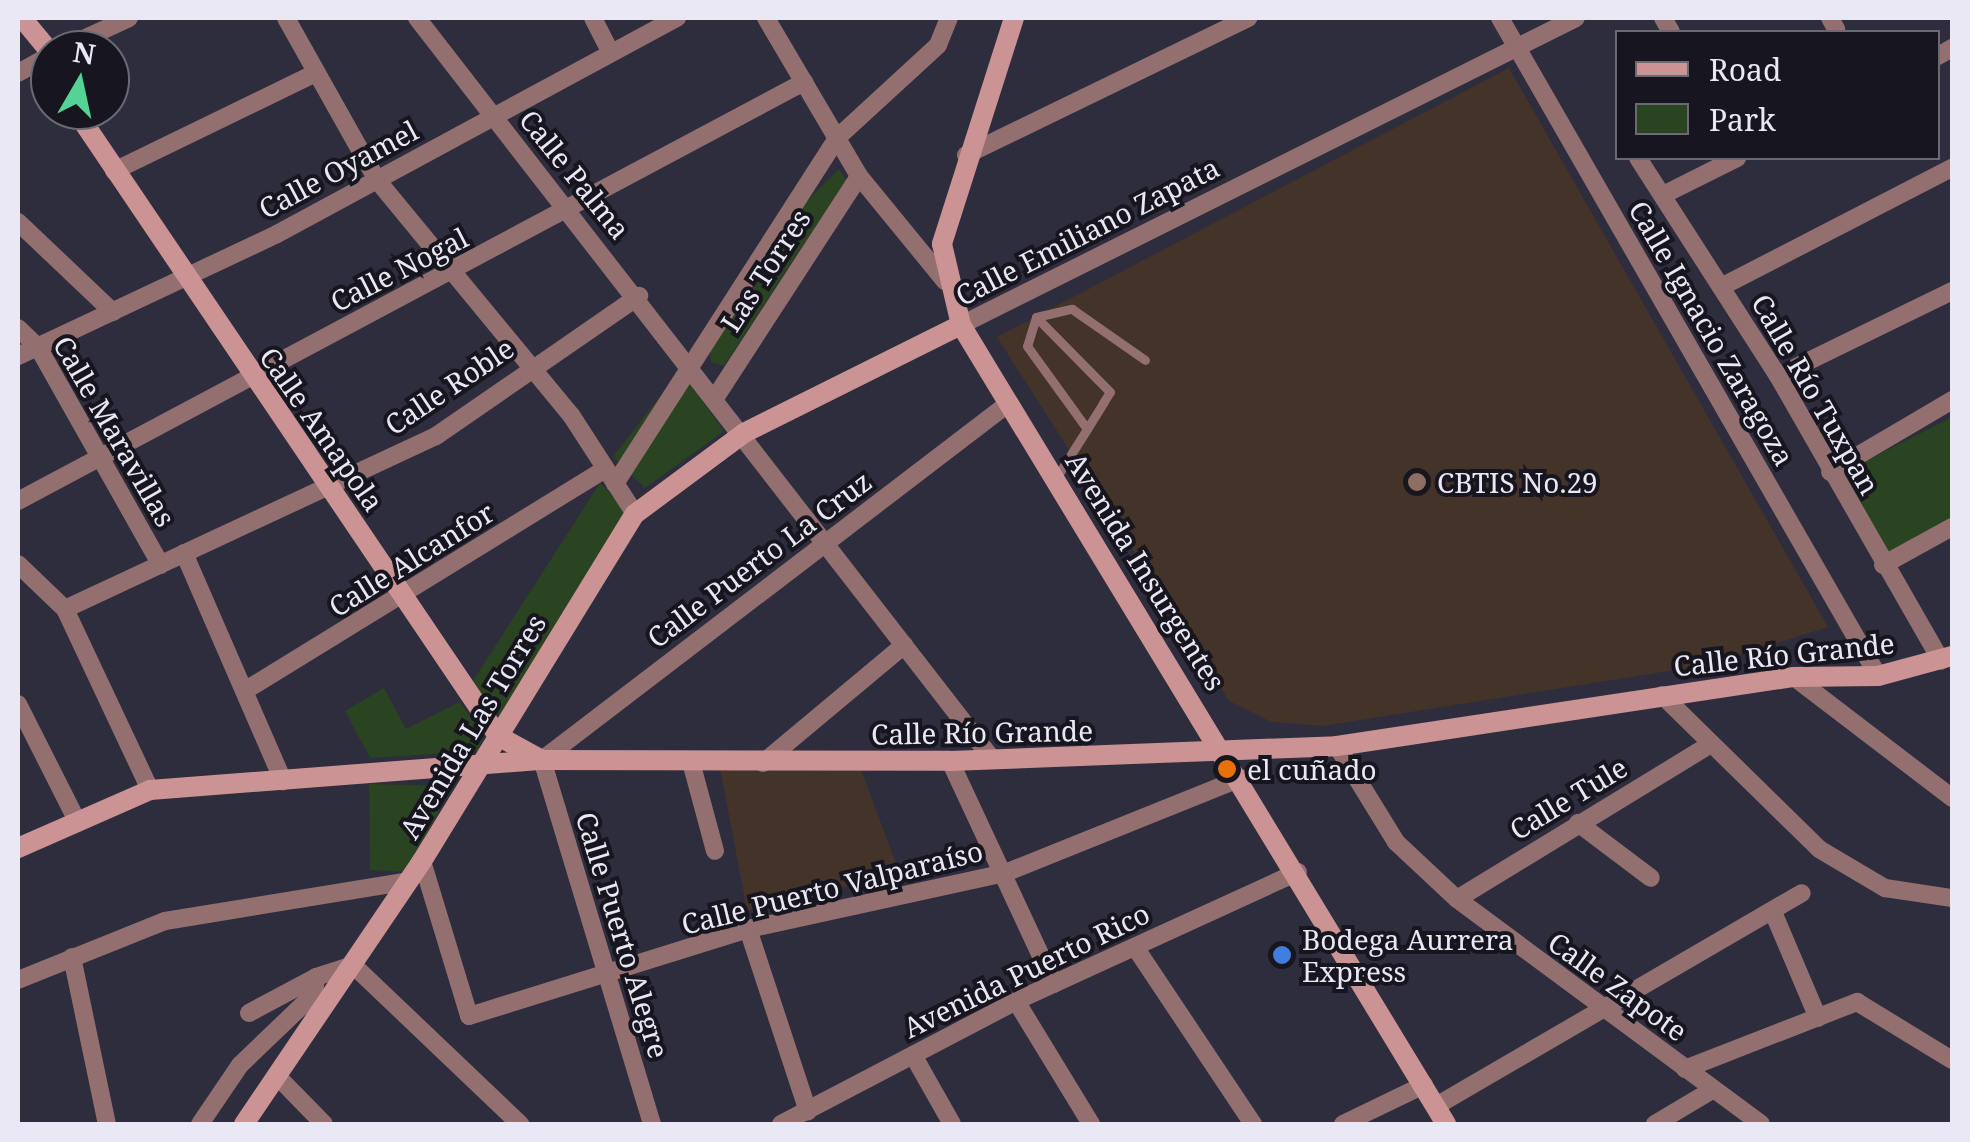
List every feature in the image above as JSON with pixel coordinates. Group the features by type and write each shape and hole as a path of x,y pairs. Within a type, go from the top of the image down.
{"street":[{"path":"104,30 130,18"},
{"path":"286,18 377,180 572,415 635,514"},
{"name":"Calle Palma","path":"417,18 718,395 824,543 993,760"},
{"path":"593,18 612,52"},
{"name":"Calle Oyamel","path":"18,356 187,278 677,18"},
{"path":"766,18 859,176 945,281"},
{"path":"609,478 692,364 837,138 920,61 949,18"},
{"name":"Avenida Insurgentes","path":"1014,18 966,155 942,244 945,281 961,325 1241,778 1441,1115"},
{"path":"966,155 1248,18"},
{"name":"Calle Ignacio Zaragoza","path":"1500,18 1878,676"},
{"name":"Calle Emiliano Zapata","path":"635,514 744,433 1576,18"},
{"path":"114,171 316,73"},
{"name":"Calle Nogal","path":"18,501 96,456 570,211 804,82"},
{"name":"Calle Amapola","path":"88,130 251,377 498,736 542,760"},
{"name":"Calle Río Tuxpan","path":"1639,160 1778,376 1883,565 1947,658"},
{"path":"1663,195 1733,160"},
{"path":"1720,287 1952,168"},
{"name":"Las Torres","path":"718,395 859,176"},
{"path":"18,222 113,312"},
{"path":"1778,376 1952,291"},
{"name":"Calle Roble","path":"65,609 332,490 436,436 528,366 639,296"},
{"name":"Calle Maravillas","path":"18,328 38,347 96,456 162,565"},
{"path":"1830,472 1952,400"},
{"name":"Calle Puerto La Cruz","path":"542,760 1009,402"},
{"name":"Calle Alcanfor","path":"246,690 609,478"},
{"name":"Avenida Las Torres","path":"244,1124 409,882 474,768 498,736 635,514"},
{"path":"1883,565 1952,528"},
{"name":"Calle Maravillas","path":"184,553 283,781"},
{"path":"20,568 65,609 150,790"},
{"path":"763,763 904,645"},
{"name":"Calle Río Grande","path":"18,848 150,790 542,760 950,761 1226,754 1336,746 1794,677 1878,676 1947,658"},
{"path":"1794,677 1951,794"},
{"path":"1662,695 1709,745 1854,873 1952,898"},
{"path":"18,704 78,823"},
{"name":"Calle Tule","path":"1457,899 1709,745"},
{"name":"Calle Zapote","path":"1336,746 1396,842 1457,899 1598,1008 1761,1124"},
{"name":"Calle Puerto Alegre","path":"542,760 604,976 652,1124"},
{"path":"950,761 1054,984"},
{"path":"691,762 715,850"},
{"name":"Calle Puerto Valparaíso","path":"422,861 469,1016 748,930 1005,873 1241,778"},
{"path":"1578,823 1650,878"},
{"name":"Avenida Puerto Rico","path":"780,1124 1016,1001 1298,872"},
{"path":"18,980 165,921 409,882"},
{"path":"1441,1115 1598,1008 1802,893"},
{"path":"1773,912 1818,1018"},
{"path":"748,930 808,1111"},
{"path":"1135,947 1253,1124"},
{"path":"72,957 107,1124"},
{"path":"249,1013 316,977 353,965 520,1124"},
{"path":"200,1124 240,1065 314,994 316,977"},
{"path":"1016,1001 1091,1124"},
{"path":"1685,1069 1858,1002 1952,1060"},
{"path":"913,1055 952,1124"},
{"path":"276,1076 324,1124"},
{"path":"1343,1124 1424,1085"},
{"path":"1655,1124 1712,1090"}],"lane":[{"path":"1036,317 1072,309 1145,360"},
{"path":"1036,317 1026,346 1087,429"},
{"path":"1036,317 1110,392 1056,478"}],"shaded area":[{"name":"CBTIS No.29","path":"1509,68 1828,627 1707,665 1323,726 1271,722 1229,701 997,337"},
{"path":"860,767 900,874 747,911 720,768"}],"green space":[{"path":"839,169 846,180 724,366 711,362 709,342 804,204"},
{"path":"680,370 724,431 645,488 613,457"},
{"path":"1952,417 1952,518 1885,554 1842,473"},
{"path":"600,483 626,510 504,721 471,684"},
{"path":"384,688 406,729 460,702 483,736 478,751 370,758 345,711"},
{"path":"369,784 453,786 406,872 370,870"}],"place":[{"name":"CBTIS No.29","path":"1417,482"},
{"name":"el cuñado","path":"1227,769"},
{"name":"Bodega Aurrera Express","path":"1282,955"}]}
